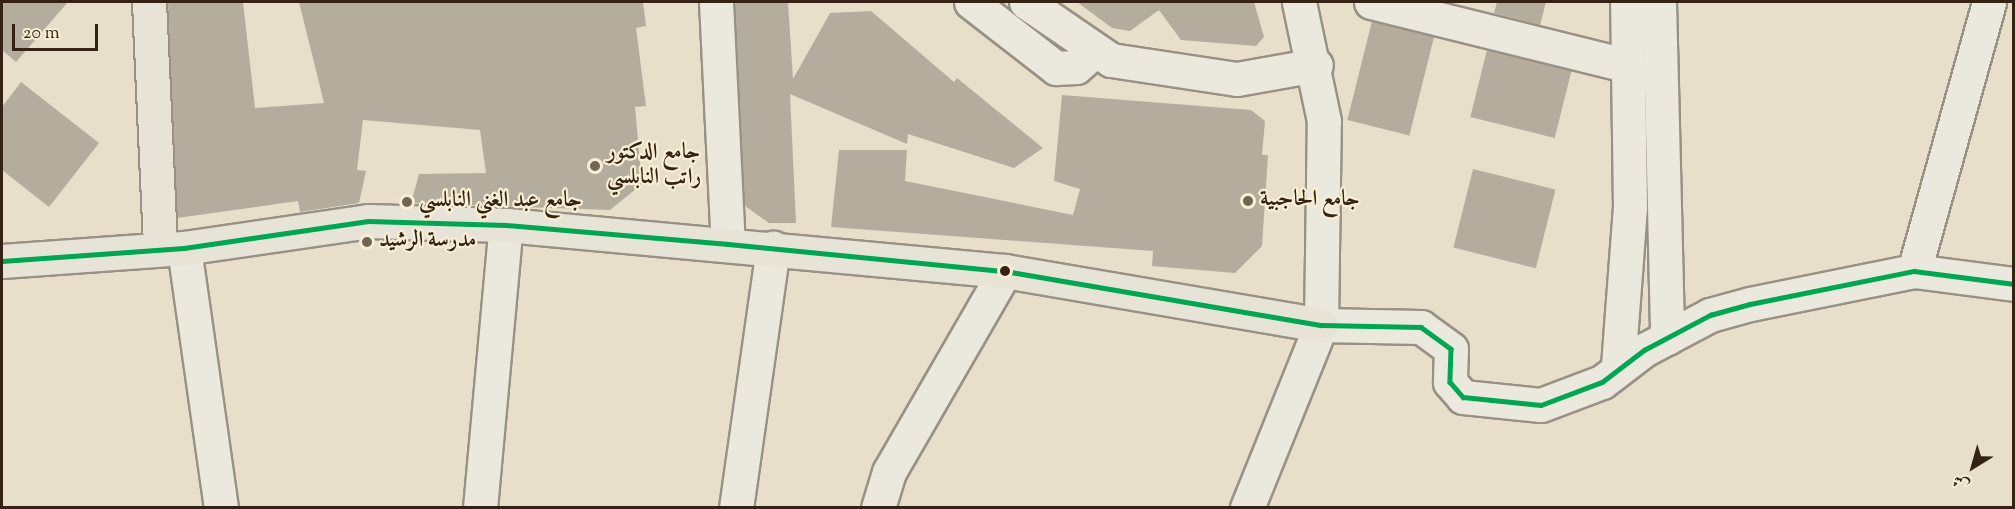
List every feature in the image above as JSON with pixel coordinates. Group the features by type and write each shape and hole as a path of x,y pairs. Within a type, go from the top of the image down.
{"main road":[{"path":"149,2 172,247"},
{"path":"2,261 172,247 368,221 506,225 1005,271 1321,325"}],"street":[{"path":"716,2 728,244"},
{"path":"971,2 1056,68 1076,68 1094,52"},
{"path":"1026,2 1094,52 1133,64 1237,80 1316,64"},
{"path":"1247,507 1321,325 1325,168 1316,64 1299,2"},
{"path":"1371,2 1626,65"},
{"path":"1618,366 1629,231 1627,2"},
{"path":"1659,2 1667,338"},
{"path":"1914,271 1989,2"},
{"path":"480,507 506,225"},
{"path":"1629,231 1666,232"},
{"path":"172,247 221,507"},
{"path":"736,507 773,248"},
{"path":"878,507 889,472 1005,271"},
{"path":"1321,325 1421,327 1450,350 1450,382 1462,397 1483,401 1541,405 1602,382 1618,366 1710,315 1750,304 1914,271 2013,284"}],"building":[{"path":"2,2 68,2 16,62 2,50"},
{"path":"168,2 243,2 255,108 324,103 299,2 643,2 646,26 636,28 646,106 635,107 642,184 610,210 411,203 419,174 486,173 480,130 363,120 357,170 366,171 359,203 300,212 298,201 177,218"},
{"path":"735,2 788,2 793,79 830,13 871,11 954,82 957,78 1043,148 1014,168 908,134 907,144 790,94 796,223 769,223 745,206"},
{"path":"1077,2 1254,2 1264,37 1256,46 1181,40 1159,10 1130,31 1112,28"},
{"path":"1497,2 1546,2 1540,25 1494,13"},
{"path":"1372,21 1434,36 1409,135 1347,120"},
{"path":"1487,50 1571,71 1555,138 1470,117"},
{"path":"21,82 99,143 49,207 2,170 2,107"},
{"path":"1062,95 1251,110 1265,121 1262,155 1268,155 1262,246 1235,273 1152,266 1153,251 831,227 839,150 907,150 905,181 1073,215 1080,189 1054,181"},
{"path":"1473,169 1555,190 1536,268 1453,248"}],"transit line":[{"path":"2,261 184,248 368,221 506,225 728,244 1005,271 1321,325 1421,327 1451,349 1450,382 1463,397 1541,405 1602,382 1644,350 1710,315 1750,304 1914,271 2014,284"}],"place":[{"name":"جامع الدكتور راتب النابلسي","path":"595,166"},
{"name":"جامع الحاجبية","path":"1248,201"},
{"name":"جامع عبد الغني النابلسي","path":"407,202"},
{"name":"مدرسة الرشيد","path":"367,242"}]}
